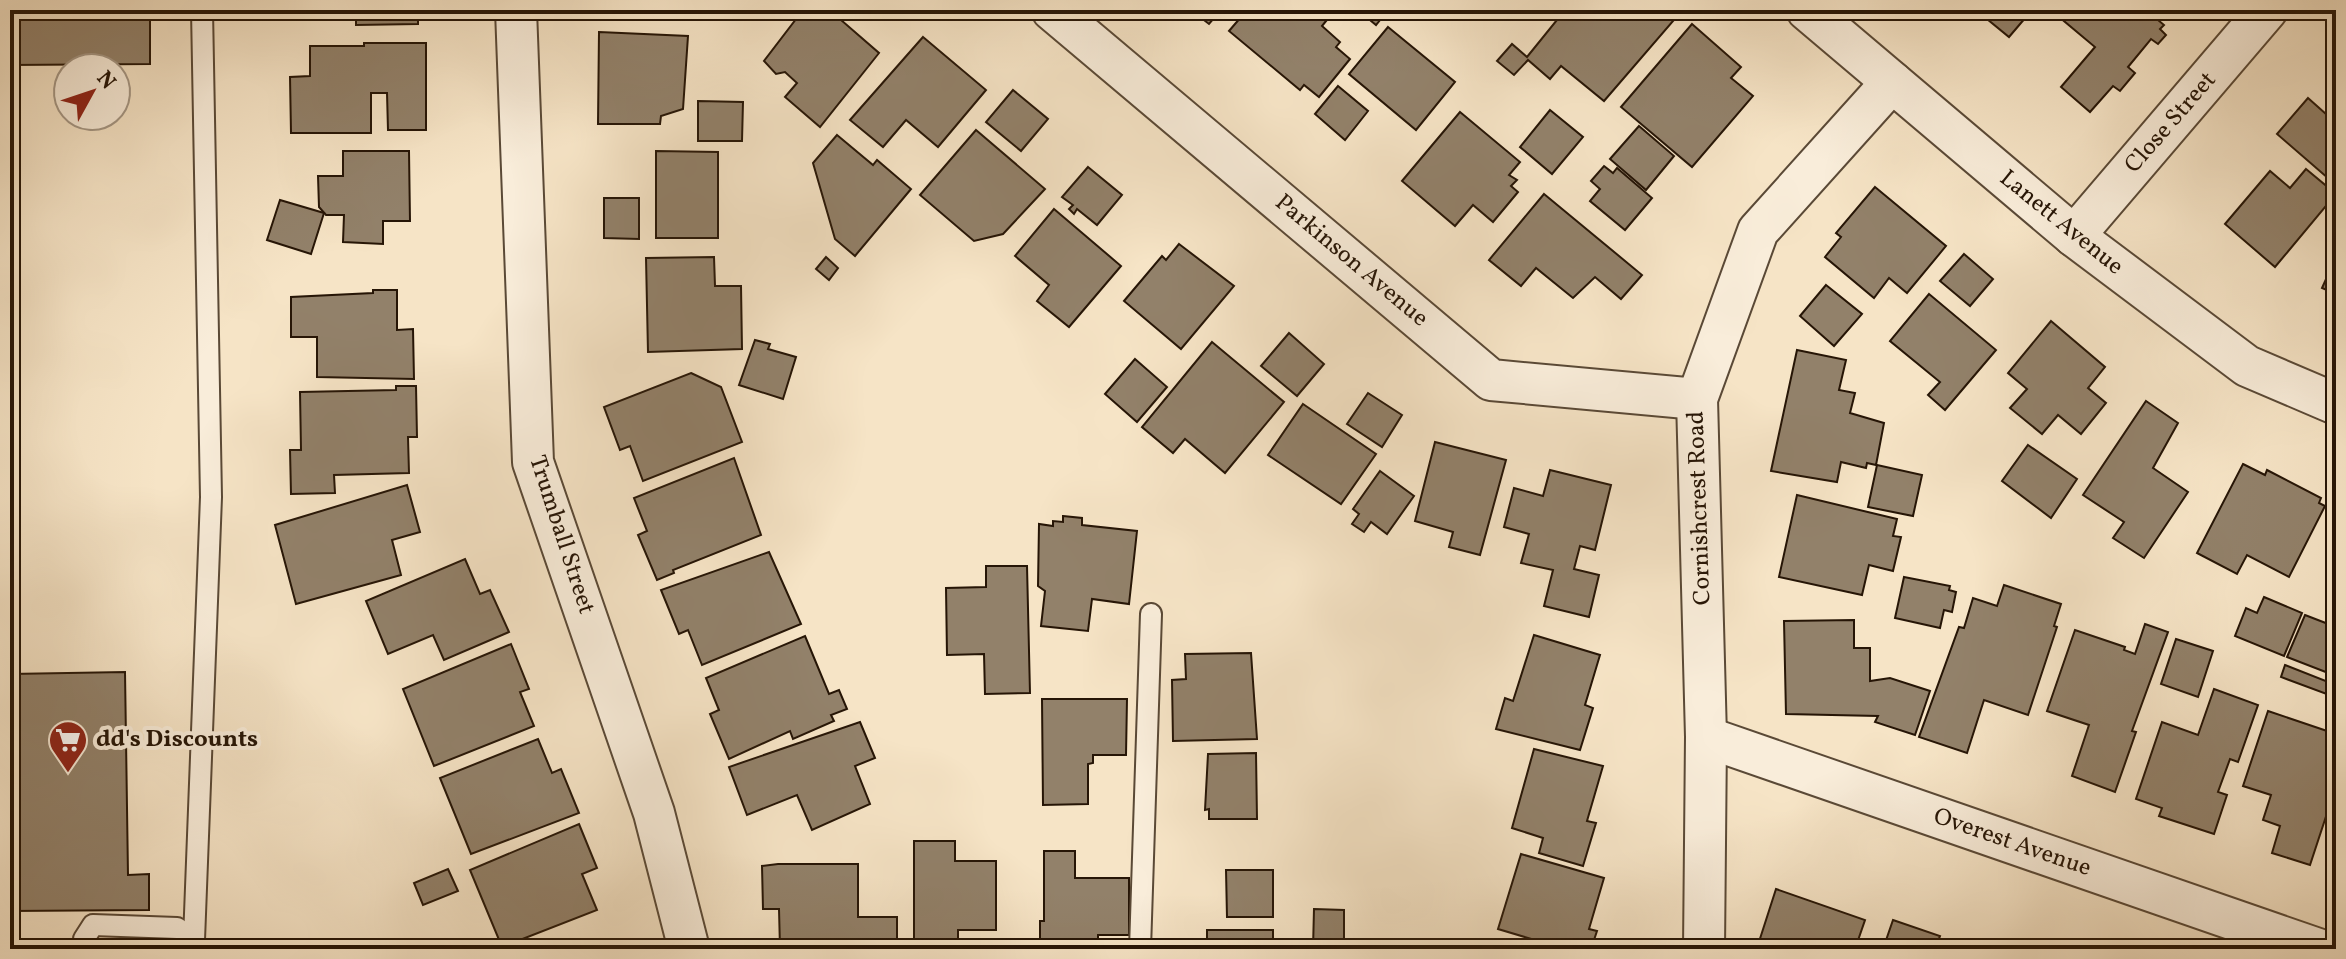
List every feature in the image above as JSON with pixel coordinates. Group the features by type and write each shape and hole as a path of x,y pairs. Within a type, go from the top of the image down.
{"street":[{"name":"Trumball Street","path":"516,10 533,462 654,813 689,949"},
{"name":"Parkinson Avenue","path":"1052,10 1491,380 1697,399"},
{"name":"Lanett Avenue","path":"1807,10 2074,236 2247,366 2336,404"},
{"name":"Close Street","path":"2074,236 2267,10"},
{"name":"Cornishcrest Road","path":"1704,949 1706,737 1697,399 1758,231 1892,82"},
{"name":"Overest Avenue","path":"1706,737 2318,949"}],"lane":[{"path":"194,945 211,497 202,10"},
{"path":"1140,949 1151,614"},
{"path":"84,949 84,939 93,925 177,928 194,945"}],"building":[{"path":"10,10 150,10 150,64 132,64 132,52 52,52 52,65 10,65"},
{"path":"356,10 418,10 418,24 356,25"},
{"path":"803,10 850,10 841,20 879,53 820,127 785,97 797,83 785,72 776,74 764,61"},
{"path":"1191,10 1221,10 1209,24"},
{"path":"1247,10 1335,10 1322,26 1340,42 1336,47 1350,59 1319,97 1304,85 1300,90 1229,31"},
{"path":"1358,10 1388,10 1376,25"},
{"path":"1565,10 1676,10 1680,13 1604,101 1561,66 1550,79 1528,60 1514,75 1497,61 1512,44 1527,57"},
{"path":"1976,10 2032,10 2009,37"},
{"path":"2063,10 2146,10 2164,25 2160,29 2166,35 2158,44 2151,39 2128,67 2135,73 2120,91 2113,86 2090,112 2061,87 2095,47 2058,16"},
{"path":"1692,24 1741,67 1731,78 1753,96 1692,167 1621,107"},
{"path":"1388,27 1455,82 1416,130 1349,74"},
{"path":"599,32 688,36 683,109 661,116 660,124 598,124"},
{"path":"923,37 986,90 938,147 906,120 883,147 850,120"},
{"path":"364,43 426,43 426,130 388,130 387,93 371,93 371,133 291,133 290,77 310,76 310,46 364,46"},
{"path":"1338,86 1368,111 1345,140 1315,114"},
{"path":"1013,90 1048,119 1021,151 986,122"},
{"path":"2308,98 2336,123 2336,185 2277,134"},
{"path":"698,101 743,102 742,141 698,141"},
{"path":"1550,110 1583,137 1552,174 1520,147"},
{"path":"1460,112 1520,162 1509,175 1517,180 1511,186 1518,192 1493,222 1473,205 1455,226 1402,181"},
{"path":"1639,126 1674,156 1646,190 1610,159"},
{"path":"976,130 1045,189 1003,234 974,241 920,195"},
{"path":"837,135 873,165 877,160 911,189 855,256 835,239 813,163"},
{"path":"343,151 409,151 410,221 383,221 383,244 343,242 344,215 326,215 319,207 318,176 343,176"},
{"path":"656,151 718,152 718,238 656,238"},
{"path":"1604,166 1613,173 1617,168 1652,198 1625,230 1590,201 1600,189 1591,181"},
{"path":"1088,167 1122,195 1097,225 1077,209 1074,214 1069,209 1073,205 1062,197"},
{"path":"2306,169 2336,194 2275,267 2225,224 2270,171 2290,188"},
{"path":"1875,187 1946,246 1907,293 1889,278 1874,298 1825,257 1841,237 1836,233"},
{"path":"1544,194 1642,275 1621,299 1595,277 1573,298 1536,268 1521,286 1489,260"},
{"path":"604,198 639,198 639,239 604,238"},
{"path":"280,200 324,213 311,254 267,240"},
{"path":"1054,209 1121,266 1069,327 1037,301 1049,285 1015,256"},
{"path":"1179,244 1234,286 1181,349 1124,301 1162,256 1166,260"},
{"path":"1964,254 1993,279 1970,306 1940,281"},
{"path":"714,257 715,286 741,286 742,349 648,352 646,258"},
{"path":"826,257 838,268 829,280 816,269"},
{"path":"2336,257 2336,294 2322,288"},
{"path":"1826,285 1862,314 1834,346 1800,316"},
{"path":"373,290 397,290 397,330 413,329 414,379 317,377 317,337 291,337 291,297 373,293"},
{"path":"1929,294 1996,350 1945,410 1928,395 1940,382 1890,341"},
{"path":"2051,321 2105,367 2088,388 2106,403 2081,434 2058,415 2042,434 2010,408 2027,389 2008,373"},
{"path":"1289,333 1324,364 1297,396 1261,366"},
{"path":"755,340 770,344 768,349 796,357 783,399 739,385"},
{"path":"1212,342 1284,402 1225,473 1185,439 1173,453 1142,427"},
{"path":"1797,350 1846,360 1839,390 1855,393 1850,413 1884,423 1876,465 1867,463 1866,468 1841,462 1837,482 1771,471"},
{"path":"1135,359 1167,387 1137,422 1105,394"},
{"path":"691,373 721,387 742,442 643,481 630,446 620,450 604,407"},
{"path":"396,386 416,386 417,437 408,437 409,473 334,475 335,493 291,494 290,450 301,450 300,392 396,390"},
{"path":"1368,393 1402,415 1382,447 1347,424"},
{"path":"2146,401 2178,423 2153,468 2188,492 2144,558 2113,538 2124,522 2083,495"},
{"path":"1303,404 1376,454 1341,504 1268,455"},
{"path":"1435,442 1506,460 1480,555 1449,547 1453,532 1415,521"},
{"path":"2028,445 2077,479 2051,518 2002,481"},
{"path":"734,458 761,535 673,570 674,573 657,580 638,535 647,531 634,498"},
{"path":"2243,464 2265,475 2267,470 2321,498 2319,503 2325,506 2289,577 2247,555 2237,574 2197,553"},
{"path":"1877,465 1922,475 1913,516 1868,507"},
{"path":"1550,470 1611,485 1595,550 1580,546 1574,569 1599,575 1589,617 1544,606 1553,570 1521,563 1529,534 1504,527 1514,488 1543,496"},
{"path":"1380,471 1414,496 1387,534 1371,522 1364,532 1352,524 1359,514 1353,509"},
{"path":"407,485 420,532 392,540 401,575 296,604 275,525"},
{"path":"1797,495 1897,519 1893,536 1901,537 1893,571 1869,565 1862,595 1779,577"},
{"path":"1063,516 1082,518 1082,525 1137,531 1129,604 1092,599 1088,631 1041,626 1045,591 1038,586 1039,524 1053,526 1053,521 1063,522"},
{"path":"769,552 801,624 702,665 688,630 679,634 661,590"},
{"path":"465,559 480,594 490,590 509,632 444,660 433,635 388,654 366,601"},
{"path":"986,566 1027,566 1030,693 985,694 984,654 947,655 946,588 986,587"},
{"path":"1904,577 1950,586 1949,590 1956,592 1952,612 1944,610 1940,628 1895,618"},
{"path":"2004,585 2061,604 2054,626 2057,627 2028,715 1984,700 1967,753 1919,737 1959,627 1964,628 1973,598 1997,606"},
{"path":"2264,597 2302,613 2284,656 2235,636 2246,608 2257,613"},
{"path":"2305,615 2336,627 2336,676 2287,657"},
{"path":"1854,620 1854,648 1870,648 1870,681 1890,678 1930,691 1915,735 1875,722 1878,716 1786,714 1784,621"},
{"path":"2145,624 2168,632 2132,731 2136,732 2115,792 2072,776 2089,725 2047,711 2075,630 2125,647 2124,650 2135,654"},
{"path":"1534,635 1600,655 1585,705 1593,708 1580,750 1496,729 1505,698 1513,701"},
{"path":"805,636 829,694 839,690 847,709 831,715 834,721 793,739 790,731 729,759 710,714 719,710 706,678"},
{"path":"2176,639 2213,651 2198,697 2161,684"},
{"path":"511,644 529,689 520,692 534,726 434,766 403,689"},
{"path":"1251,653 1257,739 1173,741 1172,680 1186,679 1185,654"},
{"path":"2285,665 2336,685 2332,696 2281,677"},
{"name":"dd's Discounts","path":"125,672 128,875 149,874 149,910 10,911 10,674"},
{"path":"2214,689 2258,705 2238,762 2230,759 2218,792 2227,795 2214,834 2159,816 2162,808 2136,799 2162,722 2198,735"},
{"path":"1042,699 1127,699 1126,755 1093,755 1093,763 1088,764 1088,804 1043,805"},
{"path":"2268,711 2336,734 2336,786 2310,865 2272,853 2280,826 2263,820 2271,795 2243,786"},
{"path":"860,722 875,758 855,766 870,804 812,830 797,795 747,815 729,767"},
{"path":"538,739 552,773 561,769 579,813 471,854 440,778"},
{"path":"1534,749 1603,766 1587,821 1596,823 1583,866 1539,853 1543,838 1512,828"},
{"path":"1256,753 1257,819 1209,819 1209,809 1205,810 1208,754"},
{"path":"579,824 597,868 582,874 597,910 502,947 470,870"},
{"path":"914,841 955,841 955,861 996,861 996,930 958,930 958,949 914,949"},
{"path":"1044,851 1075,851 1075,878 1129,878 1129,935 1098,935 1098,945 1090,945 1090,949 1043,949 1040,921 1044,921"},
{"path":"1521,854 1604,878 1589,929 1597,931 1591,949 1546,949 1548,944 1498,929"},
{"path":"858,864 858,917 897,917 897,948 780,948 779,909 763,909 762,866"},
{"path":"448,869 458,891 423,905 414,883"},
{"path":"1226,870 1273,870 1273,917 1227,917"},
{"path":"1776,889 1865,920 1855,949 1757,948"},
{"path":"1314,909 1344,910 1344,949 1313,949"},
{"path":"10,912 17,912 18,949 10,949"},
{"path":"1893,920 1940,936 1935,949 1883,949"},
{"path":"1207,930 1273,930 1273,949 1176,949 1176,941 1207,941"}],"place":[{"name":"dd's Discounts","path":"68,774"}]}
